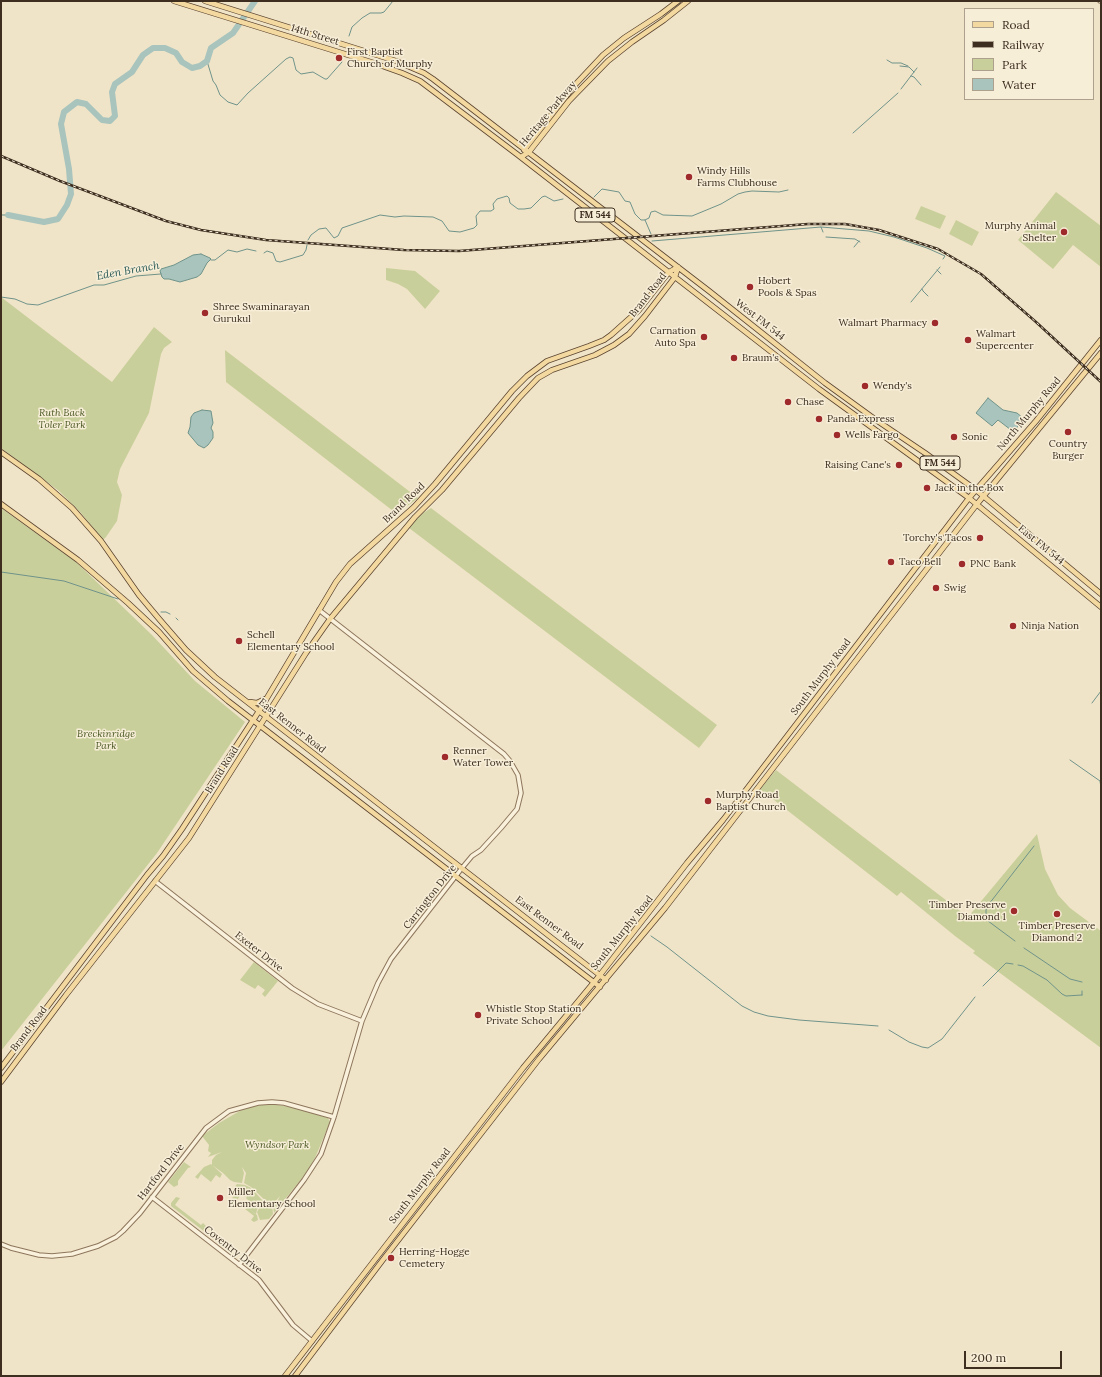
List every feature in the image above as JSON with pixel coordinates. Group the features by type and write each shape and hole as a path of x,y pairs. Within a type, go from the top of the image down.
{"main road":[{"name":"14th Street","path":"174,1 374,63 420,81 521,157"},
{"name":"14th Street","path":"205,1 396,61 424,73 529,152"},
{"name":"Heritage Parkway","path":"521,157 524,149 565,97 592,66 608,51 678,1"},
{"name":"Heritage Parkway","path":"521,157 529,152 569,101 618,53 688,1"},
{"path":"565,97 569,101"},
{"name":"West FM 544","path":"529,152 793,357 983,496"},
{"name":"West FM 544","path":"521,157 787,365 969,498"},
{"name":"Brand Road","path":"1,1068 163,856 201,802 268,697 336,582 350,564 414,507 526,376 547,362 604,340 626,323 639,310 669,272 678,267"},
{"name":"Brand Road","path":"1,1082 66,995 189,838 306,653 330,619 416,517 442,490 519,398 538,378 559,367 595,355 614,345 629,334 675,277 678,267"},
{"path":"639,310 645,316"},
{"path":"742,329 748,322"},
{"name":"North Murphy Road","path":"969,498 1036,421 1101,340"},
{"name":"North Murphy Road","path":"977,504 1101,353"},
{"path":"787,365 793,357"},
{"path":"866,423 872,416"},
{"path":"1036,421 1042,426"},
{"name":"East Renner Road","path":"1,452 39,479 72,508 101,541 139,595 186,650 215,676 606,980"},
{"name":"East FM 544","path":"983,496 1101,594"},
{"name":"East FM 544","path":"969,498 1101,607"},
{"name":"South Murphy Road","path":"285,1376 523,1068 600,975 687,863 710,836 969,498"},
{"name":"East Renner Road","path":"1,504 67,552 143,616 193,671 209,685 260,726 600,987"},
{"name":"South Murphy Road","path":"295,1376 382,1261 539,1059 665,908 977,504"},
{"path":"942,534 949,540"},
{"path":"1033,550 1040,543"},
{"path":"920,563 927,568"},
{"path":"245,700 251,703 257,703 268,697"},
{"path":"201,802 210,807"},
{"path":"710,836 716,842"},
{"path":"147,875 155,881"}],"street":[{"name":"Carrington Drive","path":"239,1265 314,1165 324,1146 362,1021 378,983 392,959 455,876 472,856 481,850 516,809 521,793 518,775 513,765 504,754 319,610"},
{"name":"Exeter Drive","path":"155,881 298,992 318,1004 362,1021"},
{"name":"Hartford Drive","path":"1,1244 23,1251 52,1256 72,1254 98,1246 124,1231 206,1128 229,1111 258,1103 272,1102 290,1105 334,1117"},
{"name":"Coventry Drive","path":"152,1197 259,1280 293,1325 312,1341"}],"green space":[{"path":"1056,192 1101,226 1101,267 1073,245 1053,269 1018,240"},
{"path":"921,206 946,216 940,229 915,219"},
{"path":"956,220 979,232 972,246 949,234"},
{"path":"386,268 415,271 440,291 425,309 407,289 386,280"},
{"name":"Ruth Back Toler Park","path":"1,297 112,382 154,327 172,342 164,348 161,354 149,413 120,469 117,482 122,495 117,521 103,540 81,513 59,491 1,448"},
{"path":"225,350 418,498 397,514 226,382"},
{"name":"Breckinridge Park","path":"1,508 76,562 152,635 195,681 245,722 157,853 1,1051"},
{"path":"431,508 717,725 699,748 409,528 420,515"},
{"path":"776,770 968,917 1037,834 1045,869 1058,895 1070,908 1101,931 1101,1048 973,953 975,951 901,892 897,896 760,789"},
{"path":"254,962 278,981 265,997 262,994 265,990 258,985 255,989 240,980"},
{"name":"Wyndsor Park","path":"260,1105 278,1105 296,1108 328,1118 330,1122 315,1158 307,1172 274,1213 273,1205 277,1202 280,1196 274,1203 268,1203 251,1187 244,1183 246,1173 242,1167 244,1173 242,1183 230,1180 212,1165 212,1160 216,1155 222,1152 208,1157 211,1153 208,1151 209,1145 202,1136 219,1123 245,1108"},
{"path":"184,1162 191,1167 188,1168 178,1181 178,1185 174,1187 168,1182"},
{"path":"211,1164 222,1174 220,1178 216,1175 211,1182 201,1174 198,1179 195,1177 204,1167"},
{"path":"237,1184 245,1185 251,1189 245,1197 241,1195 236,1201 232,1198 238,1192 234,1188"},
{"path":"251,1190 253,1190 263,1201 256,1214 249,1209 257,1215 258,1220 254,1222 251,1220 254,1216 245,1209 248,1209 245,1208 250,1202 246,1198"},
{"path":"176,1197 180,1198 175,1205 201,1225 203,1223 207,1229 205,1232 171,1206 171,1203"},
{"path":"263,1202 272,1205 273,1214 269,1219 260,1220 257,1212"}],"water":[{"path":"201,254 211,259 201,274 197,277 180,282 164,279 162,277 160,271 161,269 174,265 193,255"},
{"path":"988,398 1003,410 1017,413 1023,418 1016,429 1011,430 998,420 992,426 976,413"},
{"path":"202,410 211,411 213,423 211,428 213,438 204,448 198,445 188,433 191,417 194,413"}],"waterway":[{"path":"8,215 44,222 58,219 67,205 71,194 69,169 61,124 64,112 77,102 86,104 102,120 110,121 115,116 112,92 115,84 132,72 143,55 153,48 165,48 176,53 182,62 192,68 200,66 207,61 211,48 233,33 255,1"},
{"path":"349,36 352,27 362,18 370,13 384,12 393,1"},
{"path":"207,61 213,81 220,95 228,102 237,105 248,93 290,57 293,58 296,70 301,74 313,72 325,79 327,79 342,62"},
{"path":"887,60 892,63 901,63 908,66"},
{"path":"900,66 909,67 914,72"},
{"path":"901,89 917,68"},
{"path":"911,76 914,77 921,85"},
{"path":"853,133 898,93"},
{"name":"Eden Branch","path":"594,197 602,189 619,192 625,201 630,202 635,214 641,220 645,220 649,218 651,212 655,211 663,215 692,216 745,192 779,192 788,190"},
{"name":"Eden Branch","path":"308,240 311,235 319,229 326,228 334,238 338,236 342,228 380,215 395,217 433,217 442,221 449,231 460,232 474,228 477,225 476,216 480,211 491,211 494,209 493,204 497,199 507,196 510,203 518,209 531,208 545,196 554,201 563,199"},
{"path":"1,215 8,215"},
{"path":"645,220 651,234"},
{"path":"821,227 869,231 894,237 927,248 945,256 943,259"},
{"path":"652,241 821,227 823,232"},
{"path":"826,237 855,239 860,242"},
{"path":"854,247 859,241"},
{"name":"Eden Branch","path":"264,253 267,251 273,253 276,261 280,262 303,255 307,245"},
{"name":"Eden Branch","path":"211,260 215,260 228,250 237,252 247,249 256,251"},
{"path":"911,302 940,267"},
{"path":"937,270 941,274"},
{"name":"Eden Branch","path":"1,297 15,299 27,304 38,305 94,285 104,285 136,276 161,274"},
{"path":"922,289 928,296"},
{"path":"1,572 64,581 118,599"},
{"path":"161,612 170,614"},
{"path":"1092,703 1101,691"},
{"path":"1070,760 1100,781 1101,788"},
{"path":"1015,941 988,921 986,910 1034,846"},
{"path":"651,936 742,1006 754,1012 768,1016 799,1020 878,1026"},
{"path":"1024,948 1070,979 1082,982"},
{"path":"983,986 1006,963 1013,964"},
{"path":"1018,965 1023,966 1047,980 1066,996 1082,995"},
{"path":"889,1030 909,1042 928,1048 942,1039 975,997"}],"railway":[{"path":"1,156 60,181 166,221 201,230 266,240 404,250 459,251 808,224 845,224 879,230 938,249 981,274 1101,382"}],"place":[{"name":"First Baptist Church of Murphy","path":"339,58"},
{"name":"Windy Hills Farms Clubhouse","path":"689,177"},
{"name":"Murphy Animal Shelter","path":"1064,232"},
{"name":"Hobert Pools & Spas","path":"750,287"},
{"name":"Shree Swaminarayan Gurukul","path":"205,313"},
{"name":"Walmart Pharmacy","path":"935,323"},
{"name":"Carnation Auto Spa","path":"704,337"},
{"name":"Walmart Supercenter","path":"968,340"},
{"name":"Braum's","path":"734,358"},
{"name":"Wendy's","path":"865,386"},
{"name":"Chase","path":"788,402"},
{"name":"Panda Express","path":"819,419"},
{"name":"Country Burger","path":"1068,432"},
{"name":"Wells Fargo","path":"837,435"},
{"name":"Sonic","path":"954,437"},
{"name":"Raising Cane's","path":"899,465"},
{"name":"Jack in the Box","path":"927,488"},
{"name":"Torchy's Tacos","path":"980,538"},
{"name":"Taco Bell","path":"891,562"},
{"name":"PNC Bank","path":"962,564"},
{"name":"Swig","path":"936,588"},
{"name":"Ninja Nation","path":"1013,626"},
{"name":"Schell Elementary School","path":"239,641"},
{"name":"Renner Water Tower","path":"445,757"},
{"name":"Murphy Road Baptist Church","path":"708,801"},
{"name":"Timber Preserve Diamond 1","path":"1014,911"},
{"name":"Timber Preserve Diamond 2","path":"1057,914"},
{"name":"Whistle Stop Station Private School","path":"478,1015"},
{"name":"Miller Elementary School","path":"220,1198"},
{"name":"Herring-Hogge Cemetery","path":"391,1258"}]}
